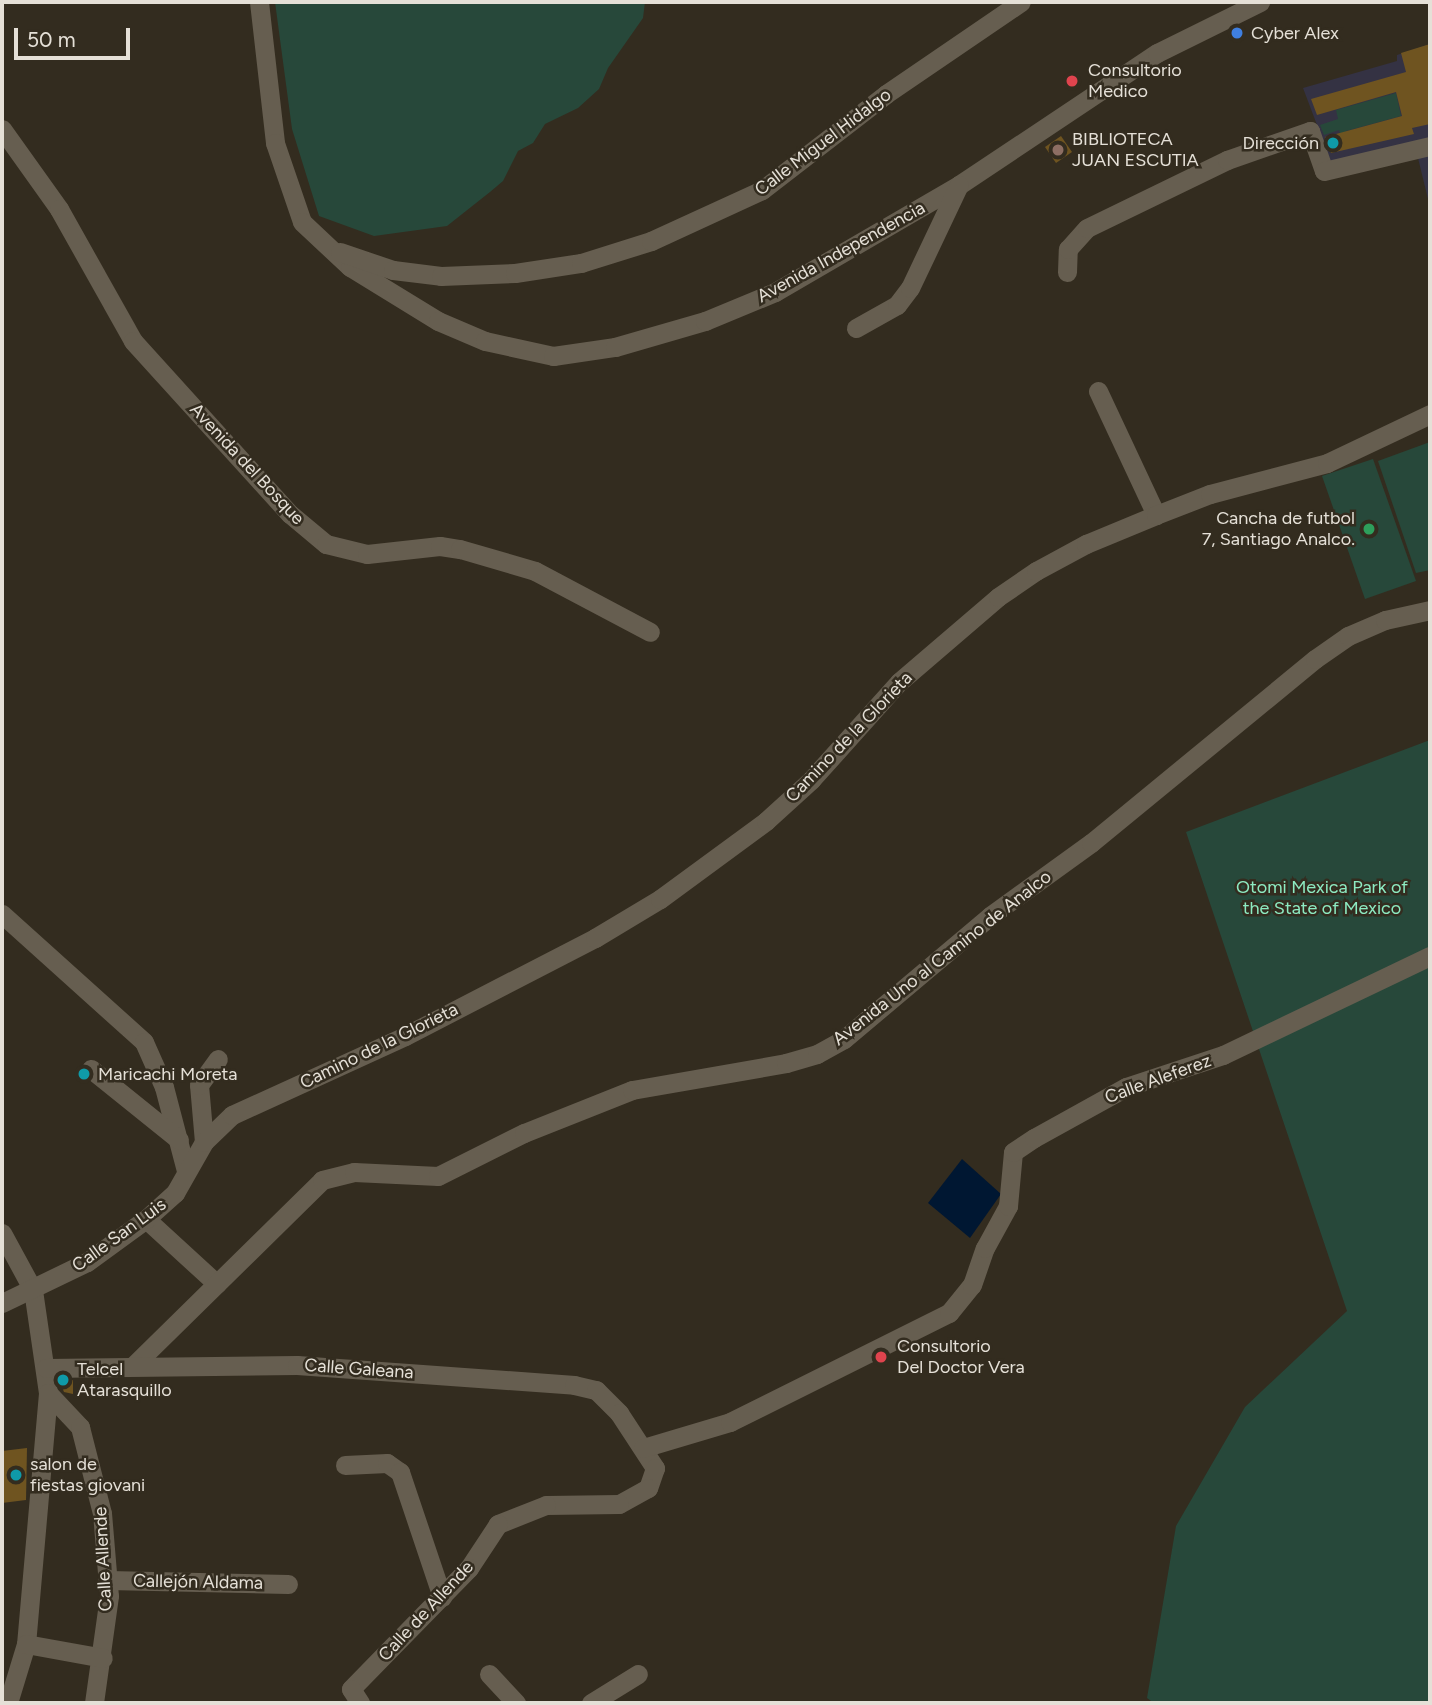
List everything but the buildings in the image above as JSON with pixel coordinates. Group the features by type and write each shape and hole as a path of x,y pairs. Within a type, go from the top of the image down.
{"street":[{"name":"Avenida Independencia","path":"259,2 269,106 285,179 302,222 322,246 438,321 485,341 553,356 615,347 705,321 775,292 959,185 1147,60 1260,2"},
{"name":"Calle Miguel Hidalgo","path":"322,246 393,270 441,276 515,273 581,263 651,241 762,190 886,94 1021,2"},
{"name":"Avenida del Bosque","path":"2,130 59,209 133,341 290,514 326,544 367,554 440,545 460,549 535,571 650,632"},
{"path":"1067,272 1068,249 1087,228 1227,160 1310,131 1324,171 1430,146"},
{"path":"856,328 897,305 910,288 959,185"},
{"path":"1098,391 1156,515"},
{"name":"Camino de la Glorieta","path":"186,1171 204,1142 232,1115 417,1030 595,938 660,899 793,796 899,682 998,597 1086,544 1210,495 1327,463 1430,414"},
{"name":"Avenida Uno al Camino de Analco","path":"133,1366 322,1180 354,1172 438,1176 535,1128 632,1090 817,1054 905,992 990,916 1091,843 1315,659 1348,636 1385,620 1430,610"},
{"path":"2,914 144,1042 164,1087 186,1171"},
{"name":"Calle Aleferez","path":"643,1448 730,1422 949,1313 972,1285 985,1248 1008,1206 1013,1152 1034,1138 1126,1087 1223,1055 1430,956"},
{"path":"204,1142 199,1085 218,1059"},
{"path":"91,1069 179,1140"},
{"name":"Calle San Luis","path":"2,1303 87,1262 146,1219 175,1193 186,1171"},
{"path":"146,1219 217,1284"},
{"path":"2,1233 33,1290 48,1393 26,1644 8,1703"},
{"name":"Calle Galeana","path":"46,1368 297,1365 574,1385 596,1390 643,1448"},
{"name":"Calle Allende","path":"48,1393 69,1411 87,1446 102,1513 108,1580 103,1658 94,1703"},
{"name":"Calle de Allende","path":"356,1696 442,1597 498,1524 546,1505 601,1506 638,1498 654,1479 655,1468 643,1448"},
{"path":"345,1465 387,1463 400,1472 442,1597"},
{"name":"Callejón Aldama","path":"108,1580 288,1584"},
{"path":"26,1644 103,1658"},
{"path":"489,1674 516,1703"},
{"path":"591,1703 638,1674"}],"shaded area":[{"path":"1430,44 1430,139 1331,162 1303,88 1397,61 1397,55"},
{"path":"1430,151 1430,199 1428,199 1417,154"}],"green space":[{"path":"275,2 645,2 643,18 608,68 599,89 578,108 545,124 533,143 518,151 503,181 447,226 374,236 319,216 292,129"},
{"path":"1396,93 1401,116 1346,131 1346,134 1341,136 1339,130 1324,135 1320,125 1338,119 1336,110"},
{"path":"1430,442 1430,570 1416,573 1378,461"},
{"name":"Cancha de futbol 7, Santiago Analco.","path":"1373,459 1416,581 1365,599 1322,476"},
{"name":"Otomi Mexica Park of the State of Mexico","path":"1430,740 1430,1703 1154,1703 1147,1698 1176,1526 1245,1407 1347,1311 1186,832"}],"water":[{"path":"962,1159 1001,1194 970,1238 928,1203"}],"place":[{"name":"Cyber Alex","path":"1237,33"},
{"name":"Consultorio Medico","path":"1072,81"},
{"name":"Dirección","path":"1333,143"},
{"name":"BIBLIOTECA JUAN ESCUTIA","path":"1058,150"},
{"name":"Cancha de futbol 7, Santiago Analco.","path":"1369,529"},
{"name":"Maricachi Moreta","path":"84,1074"},
{"name":"Consultorio Del Doctor Vera","path":"881,1357"},
{"name":"Telcel Atarasquillo","path":"63,1380"},
{"name":"salon de fiestas giovani","path":"16,1475"}]}
